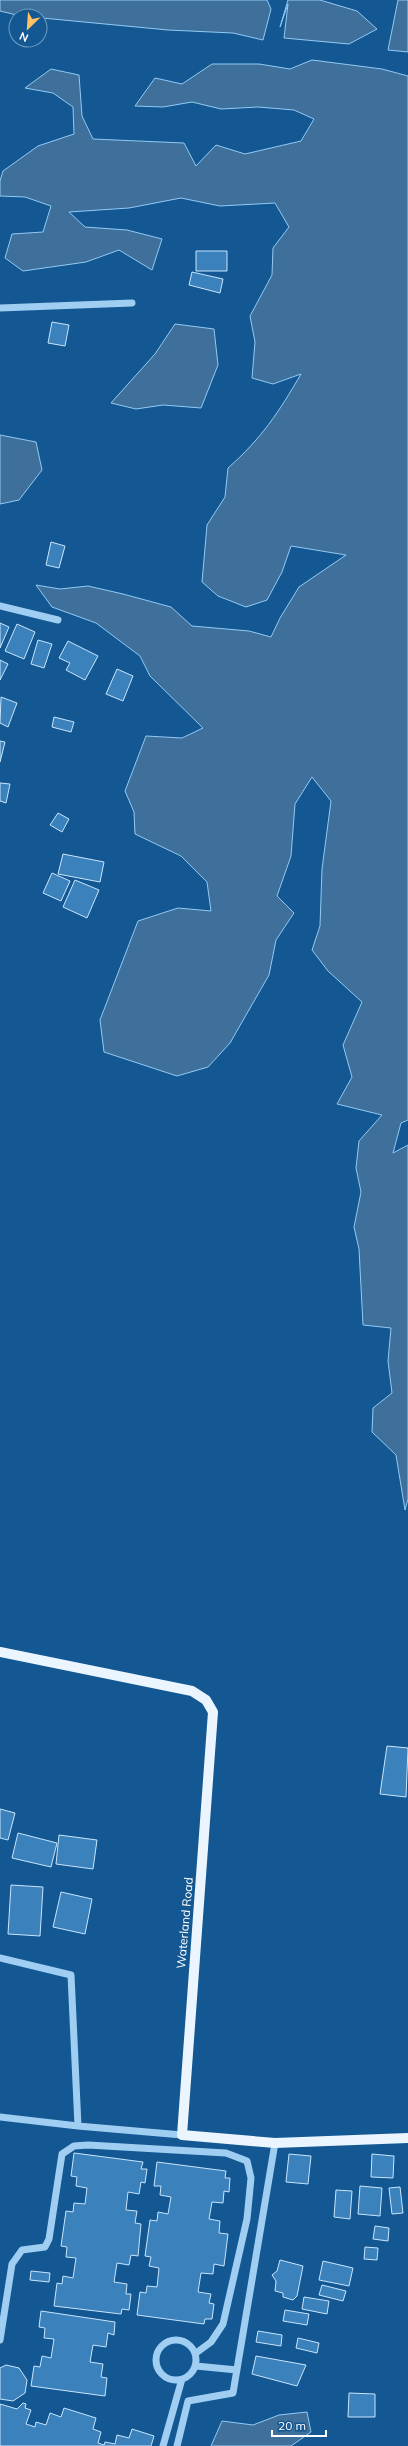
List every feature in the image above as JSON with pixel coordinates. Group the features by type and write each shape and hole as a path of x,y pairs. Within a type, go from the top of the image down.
{"main road":[{"name":"Waterland Road","path":"0,1652 192,1691 206,1700 213,1712 182,2135"},
{"path":"182,2135 275,2143 408,2138"}],"street":[{"path":"0,308 132,304"},
{"path":"0,606 58,620"},
{"path":"0,1958 71,1975 78,2126"},
{"path":"0,2117 78,2126 182,2135"},
{"path":"177,2446 188,2401 233,2393 275,2143"},
{"path":"0,2340 12,2264 22,2250 44,2247 49,2240 62,2154 74,2146 88,2145 226,2153 247,2161 251,2178 247,2219 223,2324 211,2342 196,2353"},
{"path":"181,2340 188,2343 196,2353 196,2366 193,2372 182,2379 175,2380 163,2375 156,2363 158,2350 168,2341 181,2340"},
{"path":"196,2366 237,2370"},
{"path":"163,2446 182,2379"}],"water":[{"path":"0,0 267,0 271,9 263,40 233,33 168,30 48,19 48,8 8,8 8,13 0,11"},
{"path":"288,0 320,0 357,11 377,29 349,44 284,38 288,4 280,27"},
{"path":"398,0 408,0 408,52 388,50"},
{"path":"312,60 382,69 408,76 408,1120 401,1123 393,1153 408,1145 408,1499 405,1510 396,1455 372,1432 373,1408 392,1393 388,1361 391,1328 363,1325 359,1249 354,1227 361,1192 356,1168 359,1141 382,1115 337,1104 352,1077 343,1045 362,1002 328,971 312,950 320,926 322,869 331,801 312,777 295,804 291,856 277,896 294,913 276,940 269,975 230,1043 208,1067 177,1076 104,1052 100,1020 138,921 178,908 211,911 207,882 181,856 135,834 134,812 125,791 146,736 182,738 203,728 150,676 140,656 96,623 52,607 36,585 60,589 88,586 171,607 192,626 249,631 271,637 280,618 299,587 346,555 291,546 282,572 267,600 246,607 218,596 202,582 207,525 225,497 228,468 260,436 285,401 301,374 273,384 252,378 255,342 250,316 272,275 273,248 289,227 275,203 220,206 181,198 129,208 69,212 85,227 127,230 162,239 152,270 119,250 86,262 23,271 5,258 12,234 43,232 51,206 25,197 0,196 0,181 3,171 38,146 74,134 73,107 53,93 25,88 51,69 79,75 82,116 93,139 184,143 196,166 216,145 245,154 301,141 314,119 294,110 258,107 221,109 192,102 163,107 135,106 155,78 182,84 212,64 259,64 290,69"},
{"path":"175,324 214,329 218,365 201,408 163,405 136,409 111,403 155,354"},
{"path":"0,435 36,442 42,470 19,500 0,504"},
{"path":"307,2412 311,2432 291,2446 211,2446 222,2421 253,2425 279,2415"}],"building":[{"path":"196,251 227,251 227,271 196,271"},
{"path":"192,272 223,279 220,293 189,285"},
{"path":"52,322 69,325 65,346 48,343"},
{"path":"51,542 65,546 59,568 46,565"},
{"path":"0,623 9,627 0,648"},
{"path":"17,624 35,632 24,659 5,651"},
{"path":"38,640 52,644 44,668 31,664"},
{"path":"68,641 98,656 85,680 66,670 70,663 59,658"},
{"path":"0,660 8,664 0,680"},
{"path":"117,669 133,676 123,701 106,694"},
{"path":"1,697 17,703 8,727 0,723"},
{"path":"54,717 74,722 71,732 52,727"},
{"path":"0,741 5,742 0,762"},
{"path":"0,783 10,784 6,803 0,801"},
{"path":"58,813 69,819 62,832 50,825"},
{"path":"63,854 104,862 100,882 58,874"},
{"path":"52,873 70,881 61,901 43,893"},
{"path":"75,880 99,890 87,918 63,907"},
{"path":"387,1746 408,1748 406,1797 380,1794"},
{"path":"0,1809 15,1813 8,1840 0,1838"},
{"path":"18,1833 57,1843 51,1867 12,1858"},
{"path":"59,1835 97,1840 93,1869 56,1864"},
{"path":"11,1885 43,1887 40,1936 8,1934"},
{"path":"61,1892 92,1899 85,1934 53,1927"},
{"path":"74,2153 143,2162 141,2169 147,2169 145,2183 141,2182 139,2194 128,2192 126,2210 137,2211 135,2223 141,2224 138,2256 131,2255 129,2265 117,2263 114,2282 127,2284 126,2294 131,2294 129,2310 122,2309 121,2314 54,2306 57,2283 62,2284 63,2276 73,2278 76,2258 66,2257 67,2247 61,2246 66,2211 73,2212 74,2203 85,2204 87,2188 76,2186 77,2177 71,2176"},
{"path":"289,2154 311,2156 308,2184 286,2182"},
{"path":"372,2154 394,2156 393,2178 371,2177"},
{"path":"157,2162 226,2171 225,2178 230,2178 229,2192 224,2191 223,2203 212,2202 209,2219 220,2221 219,2233 228,2234 224,2266 214,2264 213,2274 201,2273 198,2292 211,2294 209,2303 214,2304 212,2319 205,2319 204,2324 137,2315 140,2292 146,2293 147,2286 157,2287 159,2268 149,2266 151,2257 145,2256 150,2220 157,2221 158,2212 168,2214 171,2197 160,2195 161,2186 154,2186"},
{"path":"360,2186 382,2188 380,2216 358,2214"},
{"path":"400,2187 403,2213 392,2214 389,2188"},
{"path":"336,2190 352,2191 350,2219 334,2217"},
{"path":"375,2226 389,2228 388,2241 373,2239"},
{"path":"365,2247 378,2248 377,2260 364,2259"},
{"path":"280,2260 303,2266 297,2296 293,2300 283,2297 283,2293 275,2291 276,2281 272,2275 277,2271"},
{"path":"323,2261 353,2268 349,2286 319,2280"},
{"path":"31,2271 50,2273 49,2282 30,2280"},
{"path":"322,2285 346,2291 343,2301 319,2295"},
{"path":"304,2297 329,2301 327,2314 302,2309"},
{"path":"285,2310 309,2314 307,2325 283,2321"},
{"path":"41,2311 115,2322 114,2335 108,2333 106,2347 93,2345 90,2362 103,2364 101,2377 107,2378 105,2396 31,2386 34,2366 40,2367 42,2356 51,2358 54,2339 44,2338 45,2328 39,2327"},
{"path":"258,2331 282,2335 281,2346 256,2342"},
{"path":"298,2338 319,2343 317,2353 296,2348"},
{"path":"256,2356 306,2365 297,2386 252,2374"},
{"path":"6,2365 19,2368 27,2380 25,2393 13,2401 0,2399 0,2368"},
{"path":"349,2393 375,2394 375,2417 348,2417"},
{"path":"23,2403 26,2404 25,2408 31,2410 26,2424 35,2427 36,2422 46,2425 50,2413 61,2417 64,2408 96,2418 93,2429 101,2432 98,2443 104,2445 105,2442 115,2444 117,2435 129,2438 132,2429 154,2436 151,2446 0,2446 0,2404 17,2409"}]}
